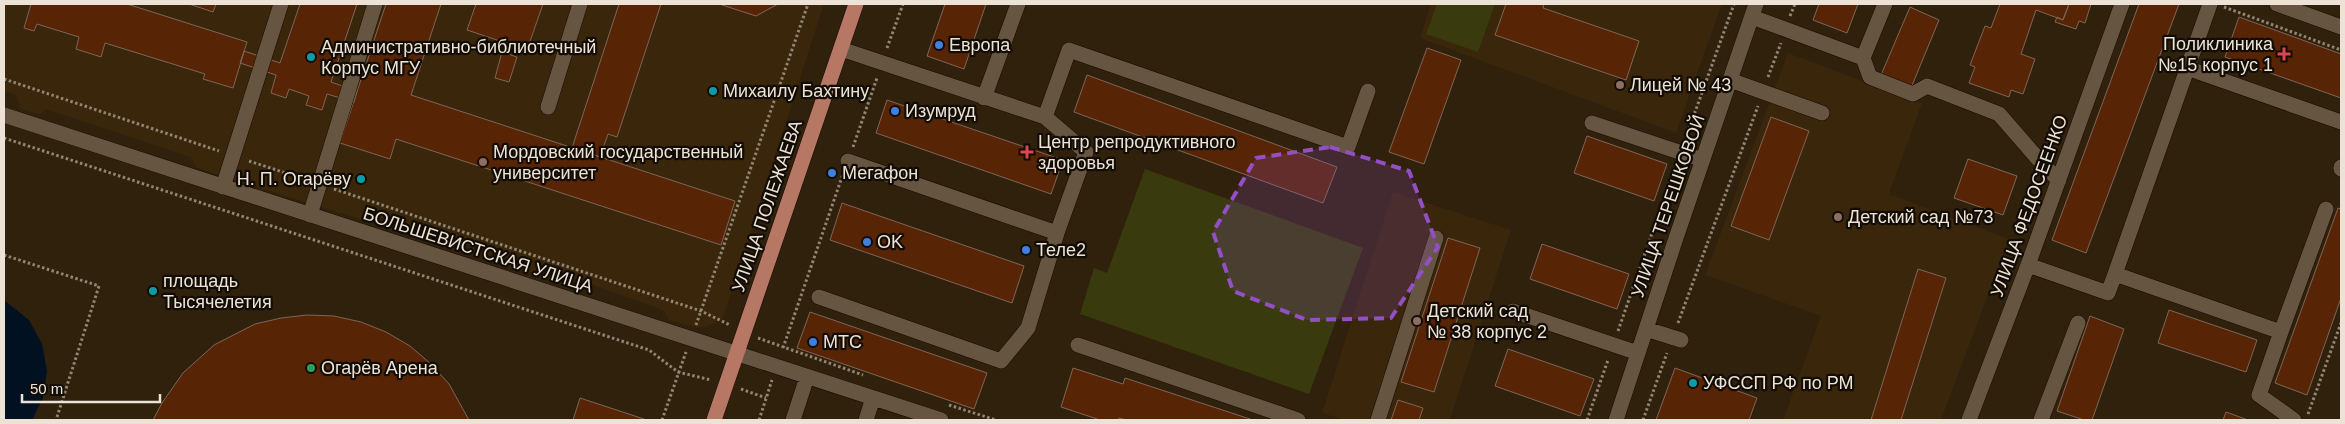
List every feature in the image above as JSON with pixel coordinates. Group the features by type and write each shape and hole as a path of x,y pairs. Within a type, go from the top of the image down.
{"main road":[{"name":"УЛИЦА ПОЛЕЖАЕВА","path":"714,420 856,4"}],"street":[{"path":"223,187 280,4"},
{"path":"310,215 375,4"},
{"path":"548,107 580,4"},
{"path":"984,98 1018,4"},
{"path":"1884,4 1863,58 1870,78 1913,94 1927,86 1999,114 2040,162 2059,180"},
{"name":"УЛИЦА ФЕДОСЕЕНКО","path":"1972,419 2122,4"},
{"path":"2277,4 2341,27"},
{"path":"2028,266 2108,293 2187,68 2216,5"},
{"path":"1754,10 1786,30 1863,58"},
{"name":"УЛИЦА ТЕРЕШКОВОЙ","path":"1616,420 1754,10"},
{"path":"819,297 1001,361 1028,328 1057,233 1086,152 1045,117 841,49"},
{"path":"1045,117 1069,50 1348,147 1368,91"},
{"path":"2187,68 2341,122"},
{"path":"1730,80 1822,113"},
{"name":"БОЛЬШЕВИСТСКАЯ УЛИЦА","path":"4,115 940,420"},
{"path":"1592,123 1703,160"},
{"path":"848,161 1057,233"},
{"path":"2294,420 2259,395 2326,209"},
{"path":"1378,420 1436,238"},
{"path":"2115,274 2281,332"},
{"path":"1513,311 1638,354"},
{"path":"2041,420 2078,323"},
{"path":"1646,329 1677,339"},
{"path":"1078,346 1298,420"},
{"path":"793,420 808,377"},
{"path":"866,420 873,398"}],"path":[{"path":"695,328 808,4"},
{"path":"1587,420 1734,4"},
{"path":"1643,420 1677,339 1795,4"},
{"path":"2216,5 2341,50"},
{"path":"4,79 702,311 743,332 783,348"},
{"path":"759,420 860,126"},
{"path":"4,138 649,350 678,372 726,384 766,398"},
{"path":"4,255 99,286 56,420"},
{"path":"2306,420 2341,323"},
{"path":"662,420 685,355"}],"highlighted area":[{"path":"1330,147 1409,171 1438,247 1391,318 1307,320 1233,291 1213,232 1256,158"}],"shaded area":[{"name":"Мордовский государственный университет","path":"4,4 824,4 723,318 709,326 698,328 669,320 663,310 570,277 567,285 505,264 500,255 376,216 372,223 197,168 190,157 45,109 41,115 20,109 17,95 4,91"},
{"name":"Лицей № 43","path":"1431,4 1722,4 1676,133 1420,38"},
{"path":"1437,4 1495,4 1478,52 1426,34"},
{"name":"Детский сад №73","path":"1788,53 1922,103 1889,194 2009,239 1941,420 1783,420 1821,316 1705,275"},
{"path":"1145,169 1363,248 1309,394 1080,314 1094,268 1107,273"},
{"name":"Детский сад № 38 корпус 2","path":"1393,192 1511,230 1450,420 1344,420 1322,413"}],"water":[{"path":"4,300 29,320 42,344 47,371 43,398 32,420 4,420"}],"building":[{"path":"31,4 127,4 247,42 233,88 203,79 205,74 105,43 101,57 76,49 79,37 37,24 34,31 24,28"},
{"path":"189,4 216,4 213,12"},
{"name":"Административно-библиотечный Корпус МГУ","path":"300,4 357,4 331,82 357,91 354,102 327,94 322,110 306,105 309,96 289,89 286,98 271,93 276,75 240,63 244,51 280,63"},
{"path":"386,4 441,4 411,95 735,201 721,245 396,139 390,159 340,143"},
{"path":"476,4 543,4 527,50 467,30"},
{"path":"619,4 661,4 617,137 608,134 600,157 572,148"},
{"path":"719,4 778,4 756,16"},
{"path":"945,4 986,4 964,69 927,56"},
{"path":"1506,4 1544,4 1543,8 1639,41 1626,80 1495,35"},
{"path":"1819,4 1858,4 1847,33 1813,20"},
{"path":"2000,4 2069,4 2063,20 2036,10 2021,54 2035,59 2023,94 2011,90 2009,97 1969,83 1975,67 1970,65 1985,26 1991,28"},
{"path":"2069,4 2091,4 2085,23 2079,21 2076,29 2055,22 2057,17 2063,20"},
{"path":"2139,4 2179,4 2086,253 2052,240"},
{"path":"1910,7 1939,20 1911,88 1881,75"},
{"path":"2239,17 2341,54 2341,98 2225,57"},
{"path":"1427,48 1461,60 1424,164 1389,152"},
{"path":"502,52 517,57 509,82 495,78"},
{"path":"1087,75 1337,167 1323,203 1074,112"},
{"path":"887,100 1063,160 1051,194 876,133"},
{"path":"1771,117 1809,131 1769,240 1731,226"},
{"path":"1587,136 1667,164 1654,201 1574,173"},
{"path":"1968,159 2017,176 2003,215 1954,198"},
{"path":"842,203 1024,266 1012,303 830,240"},
{"path":"2338,208 2341,209 2341,298 2307,395 2275,383"},
{"path":"1448,238 1480,248 1434,392 1401,382"},
{"path":"1542,244 1629,274 1617,309 1530,279"},
{"path":"1918,269 1946,278 1901,420 1871,420"},
{"path":"2169,310 2257,340 2246,372 2158,343"},
{"path":"810,312 987,373 974,409 797,348"},
{"name":"Огарёв Арена","path":"307,315 334,316 361,322 386,332 410,346 431,364 449,384 469,420 153,420 162,403 183,373 214,345 255,324"},
{"path":"2090,316 2124,329 2092,420 2084,420 2057,411"},
{"path":"1508,349 1594,379 1580,416 1495,386"},
{"path":"1073,368 1123,384 1125,378 1253,420 1127,420 1119,418 1118,420 1100,420 1061,407"},
{"name":"УФССП РФ по РМ","path":"1675,368 1757,398 1749,420 1656,420"},
{"path":"580,398 644,419 573,420"},
{"path":"1398,400 1423,408 1419,420 1391,420"},
{"path":"2226,412 2248,420 2223,420"}],"place":[{"name":"Европа","path":"939,45"},
{"name":"Поликлиника №15 корпус 1","path":"2284,54"},
{"name":"Административно-библиотечный Корпус МГУ","path":"311,57"},
{"name":"Лицей № 43","path":"1620,85"},
{"name":"Михаилу Бахтину","path":"713,91"},
{"name":"Изумруд","path":"895,111"},
{"name":"Центр репродуктивного здоровья","path":"1027,152"},
{"name":"Мордовский государственный университет","path":"483,162"},
{"name":"Мегафон","path":"832,173"},
{"name":"Н. П. Огарёву","path":"361,179"},
{"name":"Детский сад №73","path":"1838,217"},
{"name":"OK","path":"867,242"},
{"name":"Теле2","path":"1026,250"},
{"name":"площадь Тысячелетия","path":"153,291"},
{"name":"Детский сад № 38 корпус 2","path":"1417,321"},
{"name":"МТС","path":"813,342"},
{"name":"Огарёв Арена","path":"311,368"},
{"name":"УФССП РФ по РМ","path":"1693,383"}]}
